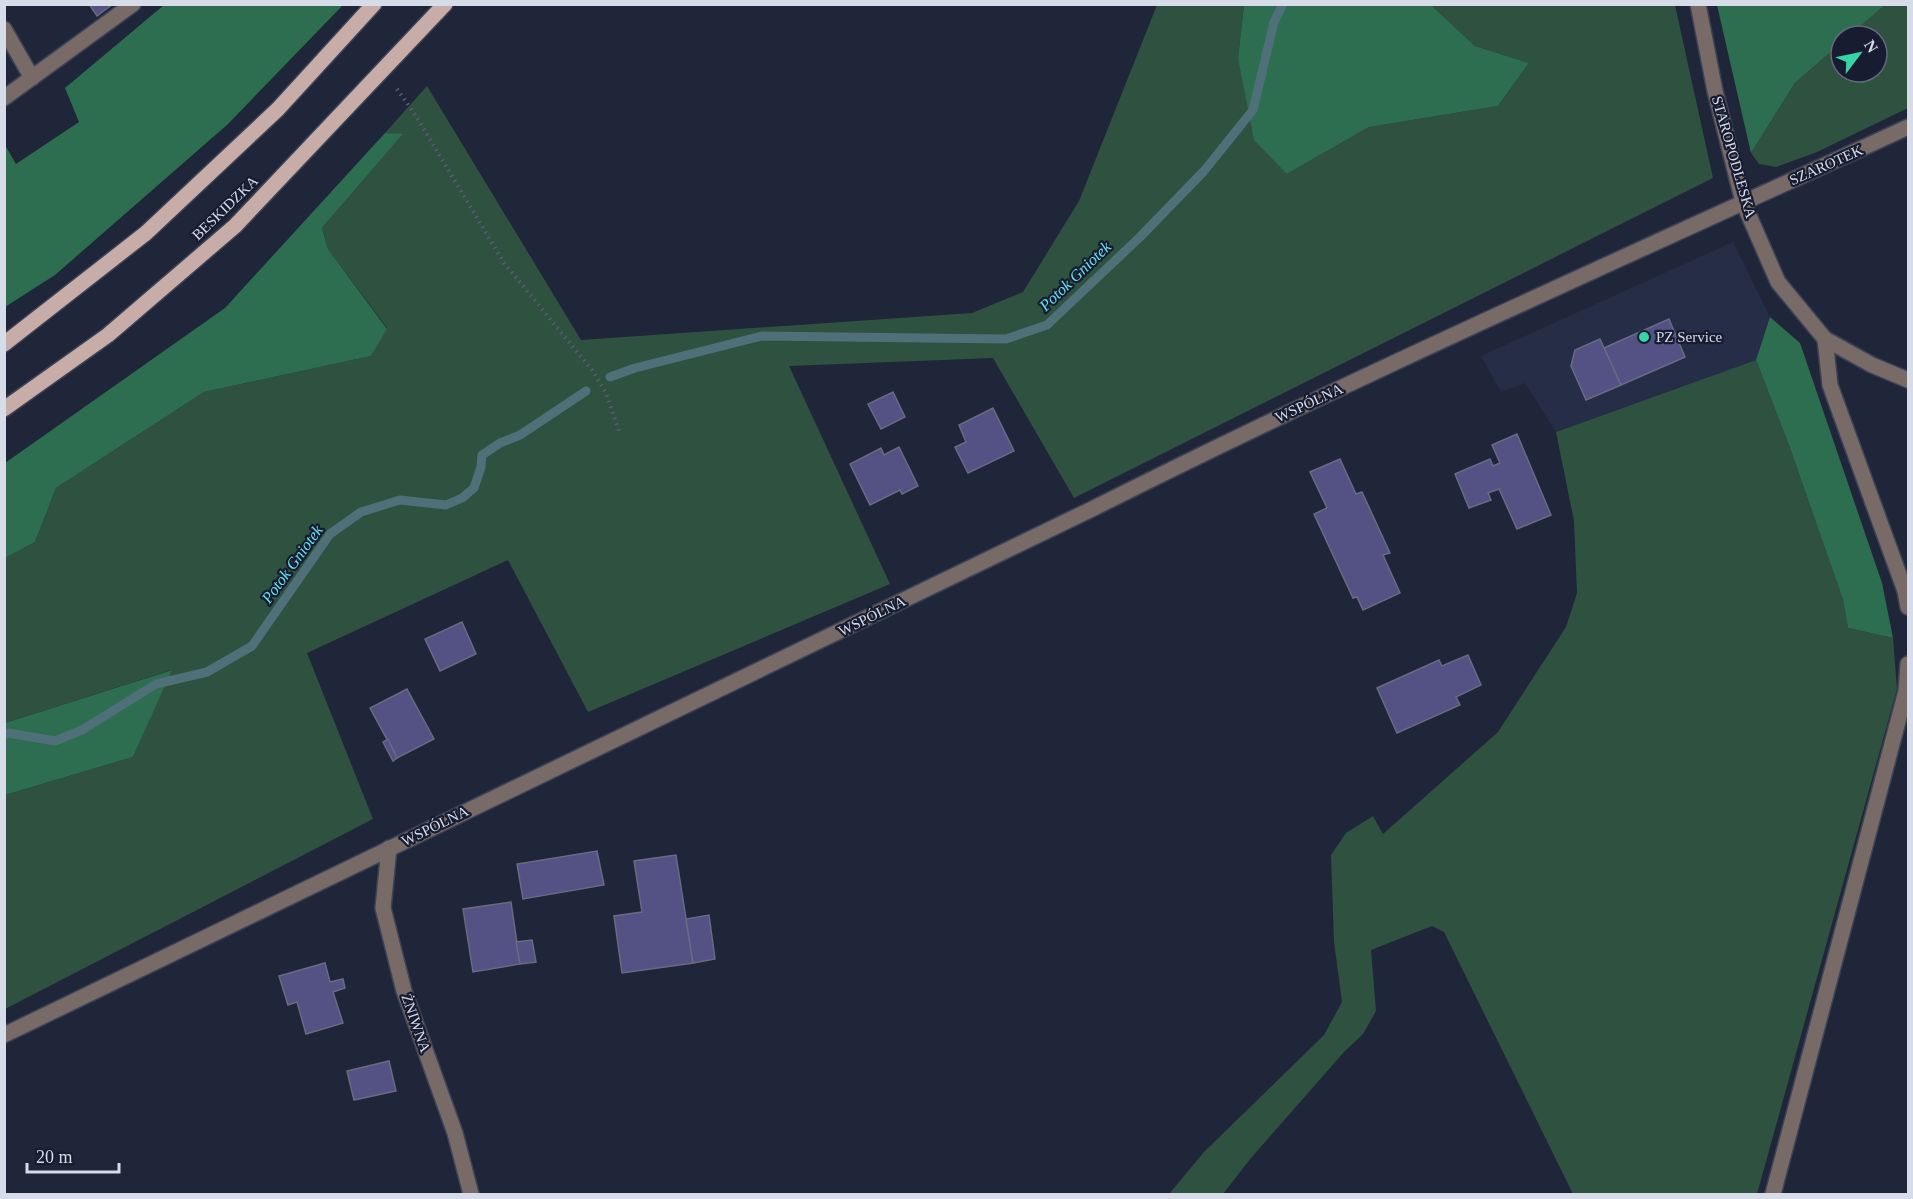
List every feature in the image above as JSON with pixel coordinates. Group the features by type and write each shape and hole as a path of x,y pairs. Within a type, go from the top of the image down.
{"main road":[{"path":"4,344 146,233 278,110 374,4"},
{"name":"BESKIDZKA","path":"4,409 108,335 235,226 445,4"}],"street":[{"path":"4,98 133,4"},
{"name":"STAROPODLESKA","path":"1698,4 1715,91 1743,202 1778,282 1825,339 1872,365 1908,380"},
{"path":"4,29 32,78"},
{"name":"SZAROTEK","path":"1743,202 1908,127"},
{"name":"WSPÓLNA","path":"4,1035 1092,509 1213,448 1743,202"},
{"path":"1825,339 1830,385 1905,591 1908,607"},
{"path":"1773,1194 1906,692 1908,663"},
{"name":"ŻNIWNA","path":"389,848 382,908 404,991 455,1133 471,1194"}],"path":[{"path":"381,73 399,91 416,116 504,263 592,370 606,393 620,434"}],"shaded area":[{"name":"PZ Service","path":"1733,242 1770,317 1756,360 1556,432 1525,383 1501,392 1481,356"}],"green space":[{"path":"1717,4 1885,5 1863,24 1829,24 1829,53 1795,83 1751,153"},
{"path":"164,5 343,5 228,124 55,275 5,307 5,145 16,164 79,122 65,88"},
{"path":"1157,5 1244,5 1238,58 1287,174 1369,127 1498,106 1529,63 1475,46 1431,5 1675,5 1713,178 1074,498 993,358 789,366 890,584 588,712 508,560 307,653 373,819 5,1009 5,795 133,757 171,670 5,723 5,558 35,542 56,488 204,392 371,356 387,328 328,249 322,228 402,135 385,133 427,86 581,340 972,313 1023,292 1079,201"},
{"path":"1244,5 1431,5 1475,46 1529,63 1498,106 1369,127 1287,174 1254,140 1238,58"},
{"path":"1885,5 1908,5 1908,108 1817,152 1776,167 1759,164 1751,153 1795,83 1829,53 1829,84 1889,84 1889,24 1863,24"},
{"path":"385,133 403,134 322,228 328,249 387,329 371,356 204,392 56,488 35,542 5,558 5,463 225,308"},
{"path":"1770,317 1800,343 1882,583 1893,638 1848,628 1843,600 1790,448 1756,360"},
{"path":"1756,360 1790,448 1843,600 1848,628 1893,638 1897,689 1757,1194 1573,1194 1444,932 1432,926 1371,950 1376,1011 1363,1034 1344,1052 1251,1158 1223,1194 1169,1194 1204,1152 1324,1035 1342,1002 1334,942 1331,855 1346,833 1373,816 1383,834 1498,732 1566,627 1577,593 1574,521 1556,432"},
{"path":"172,670 133,757 5,795 5,723"}],"building":[{"path":"89,4 113,4 97,16"},
{"path":"1669,319 1685,357 1621,385 1604,348"},
{"path":"1600,339 1621,385 1586,400 1571,366 1575,350"},
{"path":"893,392 905,417 881,429 868,404"},
{"path":"993,408 1014,451 968,473 955,447 966,442 959,425"},
{"path":"1517,434 1551,515 1517,529 1499,489 1488,493 1491,500 1469,508 1455,474 1490,459 1493,466 1500,463 1492,445"},
{"path":"899,447 918,486 902,494 900,490 870,505 850,464 881,448 884,455"},
{"path":"1340,459 1356,494 1362,492 1390,553 1383,555 1400,593 1363,610 1357,597 1353,598 1314,514 1327,508 1310,472"},
{"path":"462,622 476,654 440,671 425,639"},
{"path":"1468,655 1481,685 1456,697 1460,705 1397,733 1377,688 1439,660 1442,666"},
{"path":"407,689 434,739 397,758 370,708"},
{"path":"388,739 397,758 393,761 383,742"},
{"path":"597,851 604,885 523,899 517,864"},
{"path":"676,855 693,963 622,973 614,916 642,912 634,861"},
{"path":"511,902 520,964 473,972 463,909"},
{"path":"709,915 715,959 693,963 686,919"},
{"path":"532,940 536,962 520,964 516,942"},
{"path":"325,963 330,982 343,979 345,988 333,992 343,1023 306,1034 297,1002 288,1005 279,976"},
{"path":"389,1061 396,1091 354,1100 347,1071"}],"waterway":[{"name":"Potok Gniotek","path":"610,377 635,368 762,336 1006,339 1047,325 1140,237 1204,171 1253,110 1274,22 1283,4"},
{"name":"Potok Gniotek","path":"4,735 8,733 55,741 82,730 156,684 207,672 252,646 330,534 361,512 400,500 446,505 462,498 474,488 481,467 482,455 500,443 520,435 586,391"}],"place":[{"name":"PZ Service","path":"1644,337"}]}
